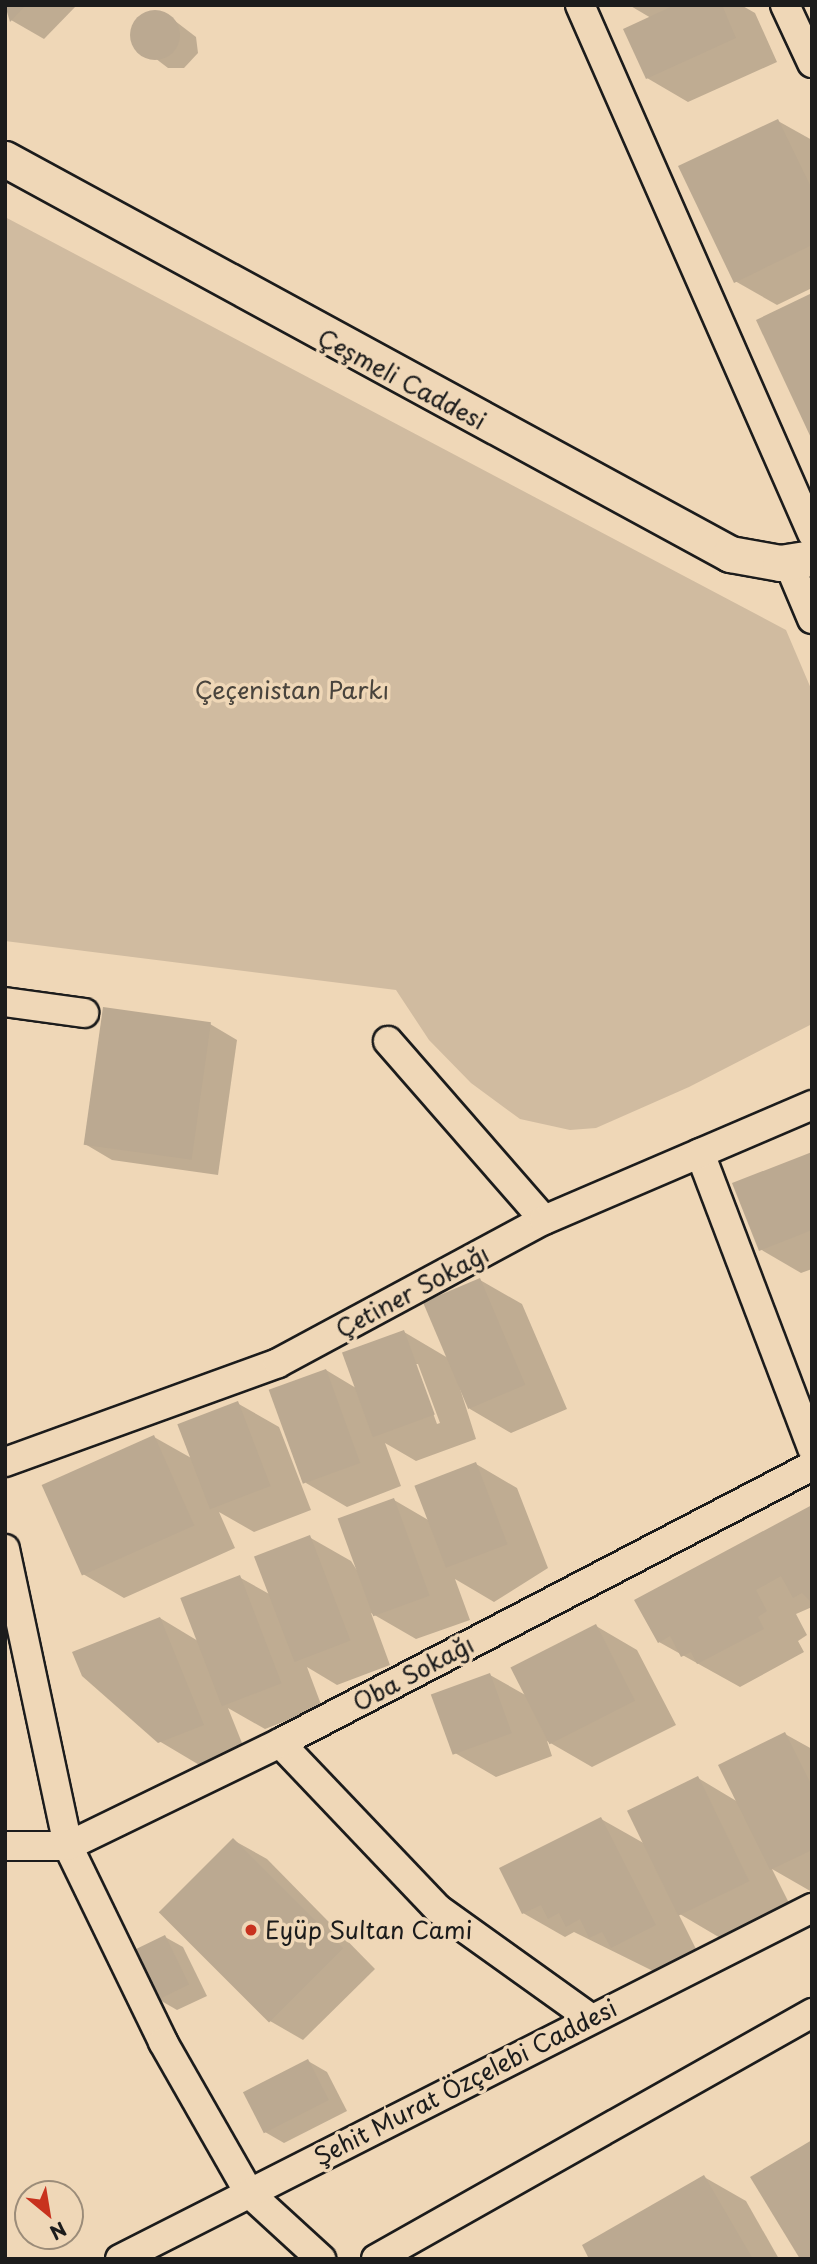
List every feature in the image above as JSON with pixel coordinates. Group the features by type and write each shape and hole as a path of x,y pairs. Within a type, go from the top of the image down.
{"street":[{"path":"580,5 812,533"},
{"path":"785,5 812,63"},
{"name":"Çeşmeli Caddesi","path":"5,159 730,554 800,560"},
{"path":"800,560 812,619"},
{"path":"5,1002 84,1013"},
{"path":"388,1041 544,1220"},
{"name":"Çetiner Sokağı","path":"5,1462 278,1363 544,1220 812,1105"},
{"path":"700,1153 812,1448"},
{"name":"Oba Sokağı","path":"5,1846 68,1846 280,1743 812,1466"},
{"path":"5,1549 68,1846 163,2042 249,2193 321,2259"},
{"path":"280,1743 438,1909 590,2018"},
{"name":"Şehit Murat Özçelebi Caddesi","path":"120,2259 590,2018 812,1908"},
{"path":"376,2259 812,2013"}],"green space":[{"name":"Çeçenistan Parkı","path":"5,217 786,630 812,691 812,1024 689,1087 596,1128 570,1130 520,1119 471,1083 429,1040 396,990 5,941"}],"building":[{"path":"5,5 26,5 10,22"},
{"path":"675,5 722,5 736,38 646,79 623,29"},
{"path":"155,10 172,18 180,35 172,52 155,60 138,52 130,35 138,18"},
{"path":"778,119 812,189 812,245 734,283 678,166"},
{"path":"812,293 812,440 756,320"},
{"path":"103,1007 211,1022 192,1160 84,1145"},
{"path":"812,1152 812,1230 759,1251 732,1183"},
{"path":"480,1278 525,1385 468,1409 423,1302"},
{"path":"404,1330 435,1415 373,1437 342,1353"},
{"path":"326,1369 360,1463 303,1484 269,1390"},
{"path":"238,1401 271,1486 210,1509 177,1424"},
{"path":"154,1435 194,1525 82,1575 42,1485"},
{"path":"476,1462 508,1544 446,1568 414,1486"},
{"path":"394,1498 430,1596 373,1616 338,1519"},
{"path":"812,1505 812,1603 802,1593 793,1598 781,1576 756,1590 767,1611 758,1617 764,1629 697,1664 691,1652 681,1657 670,1636 658,1643 634,1600"},
{"path":"310,1535 350,1640 294,1662 254,1557"},
{"path":"240,1575 282,1683 222,1706 180,1598"},
{"path":"160,1617 204,1725 158,1743 82,1676 72,1652"},
{"path":"596,1624 635,1701 550,1744 510,1668"},
{"path":"490,1673 512,1733 453,1755 431,1695"},
{"path":"785,1732 812,1786 812,1850 770,1870 718,1765"},
{"path":"698,1776 749,1881 678,1916 627,1811"},
{"path":"601,1817 656,1925 611,1948 602,1932 589,1938 580,1919 566,1927 559,1913 548,1919 541,1905 522,1914 499,1868"},
{"name":"Eyüp Sultan Cami","path":"233,1838 343,1948 269,2023 159,1912"},
{"path":"165,1935 189,1984 158,2000 134,1950"},
{"path":"308,2059 329,2100 264,2133 243,2092"},
{"path":"812,2140 812,2259 800,2259 750,2177"},
{"path":"704,2175 753,2259 589,2259 582,2245"}],"place":[{"name":"Eyüp Sultan Cami","path":"251,1930"}]}
